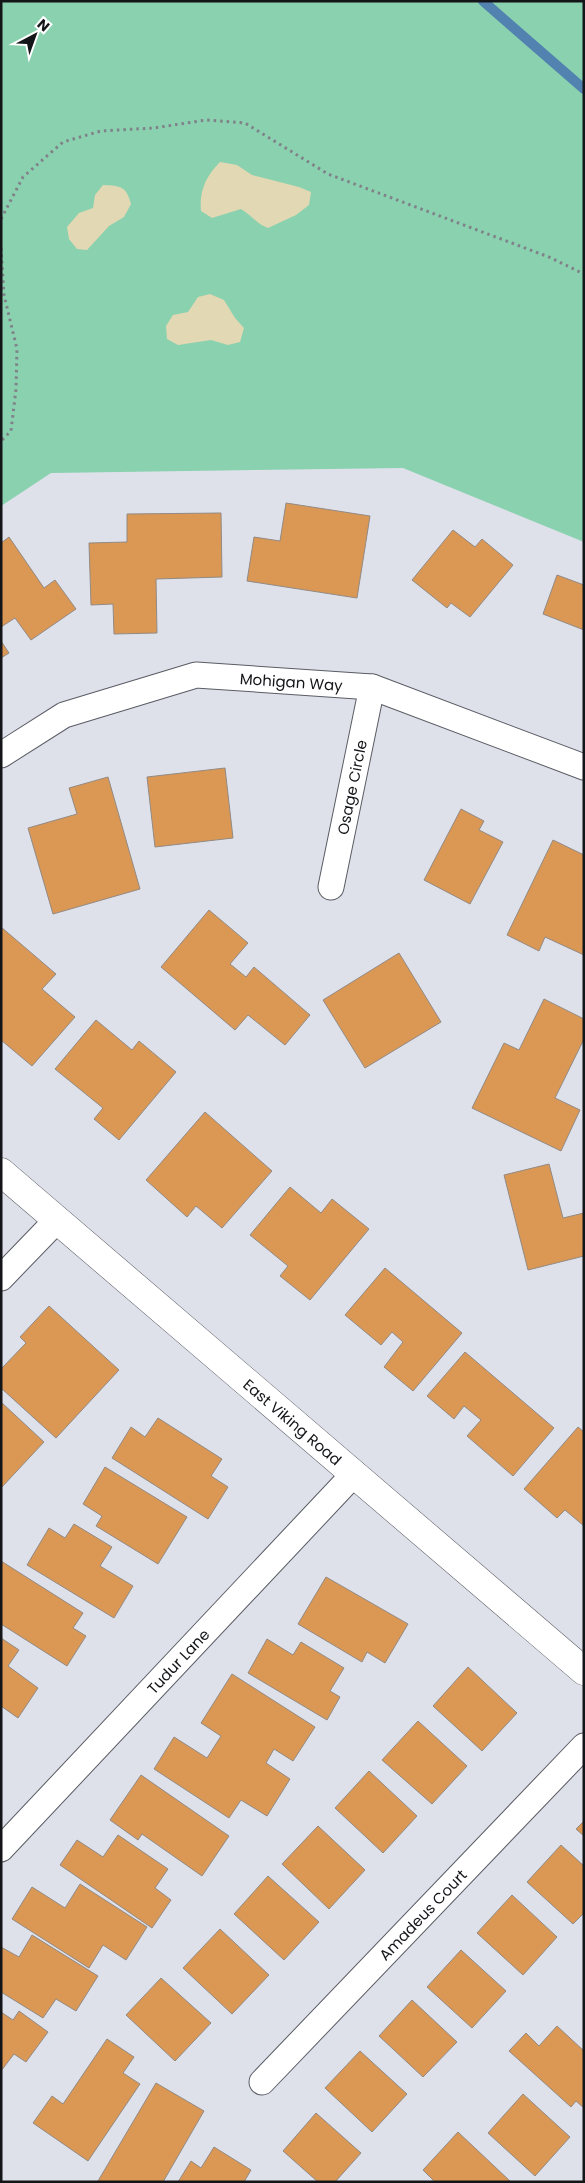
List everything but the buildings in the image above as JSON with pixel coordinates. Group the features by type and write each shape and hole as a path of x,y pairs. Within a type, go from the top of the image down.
{"street":[{"name":"Mohigan Way","path":"1,755 64,715 196,675 372,687 584,767"},
{"name":"Osage Circle","path":"331,886 372,687"},
{"name":"East Viking Road","path":"1,1172 584,1671"},
{"path":"1,1278 57,1220"},
{"name":"Tudur Lane","path":"1,1849 354,1474"},
{"name":"Amadeus Court","path":"262,2082 584,1746"}],"path":[{"path":"1,219 23,178 63,142 101,131 154,128 206,120 245,123 328,174 548,257 584,274"},
{"path":"1,248 4,295 17,349 16,389 11,431 1,441"}],"green space":[{"path":"1,1 584,1 584,542 403,468 51,473 1,506"}],"sand":[{"path":"220,162 237,165 252,175 311,192 309,205 296,215 268,228 241,209 212,218 201,211 202,190 207,178"},
{"path":"103,185 125,190 131,204 124,217 109,226 87,250 77,249 69,239 67,227 79,213 93,208 95,195"},
{"path":"210,294 224,300 235,318 244,328 240,342 228,345 211,340 178,345 167,339 166,326 173,315 188,312 198,297"}],"waterway":[{"path":"483,1 584,89"}]}
